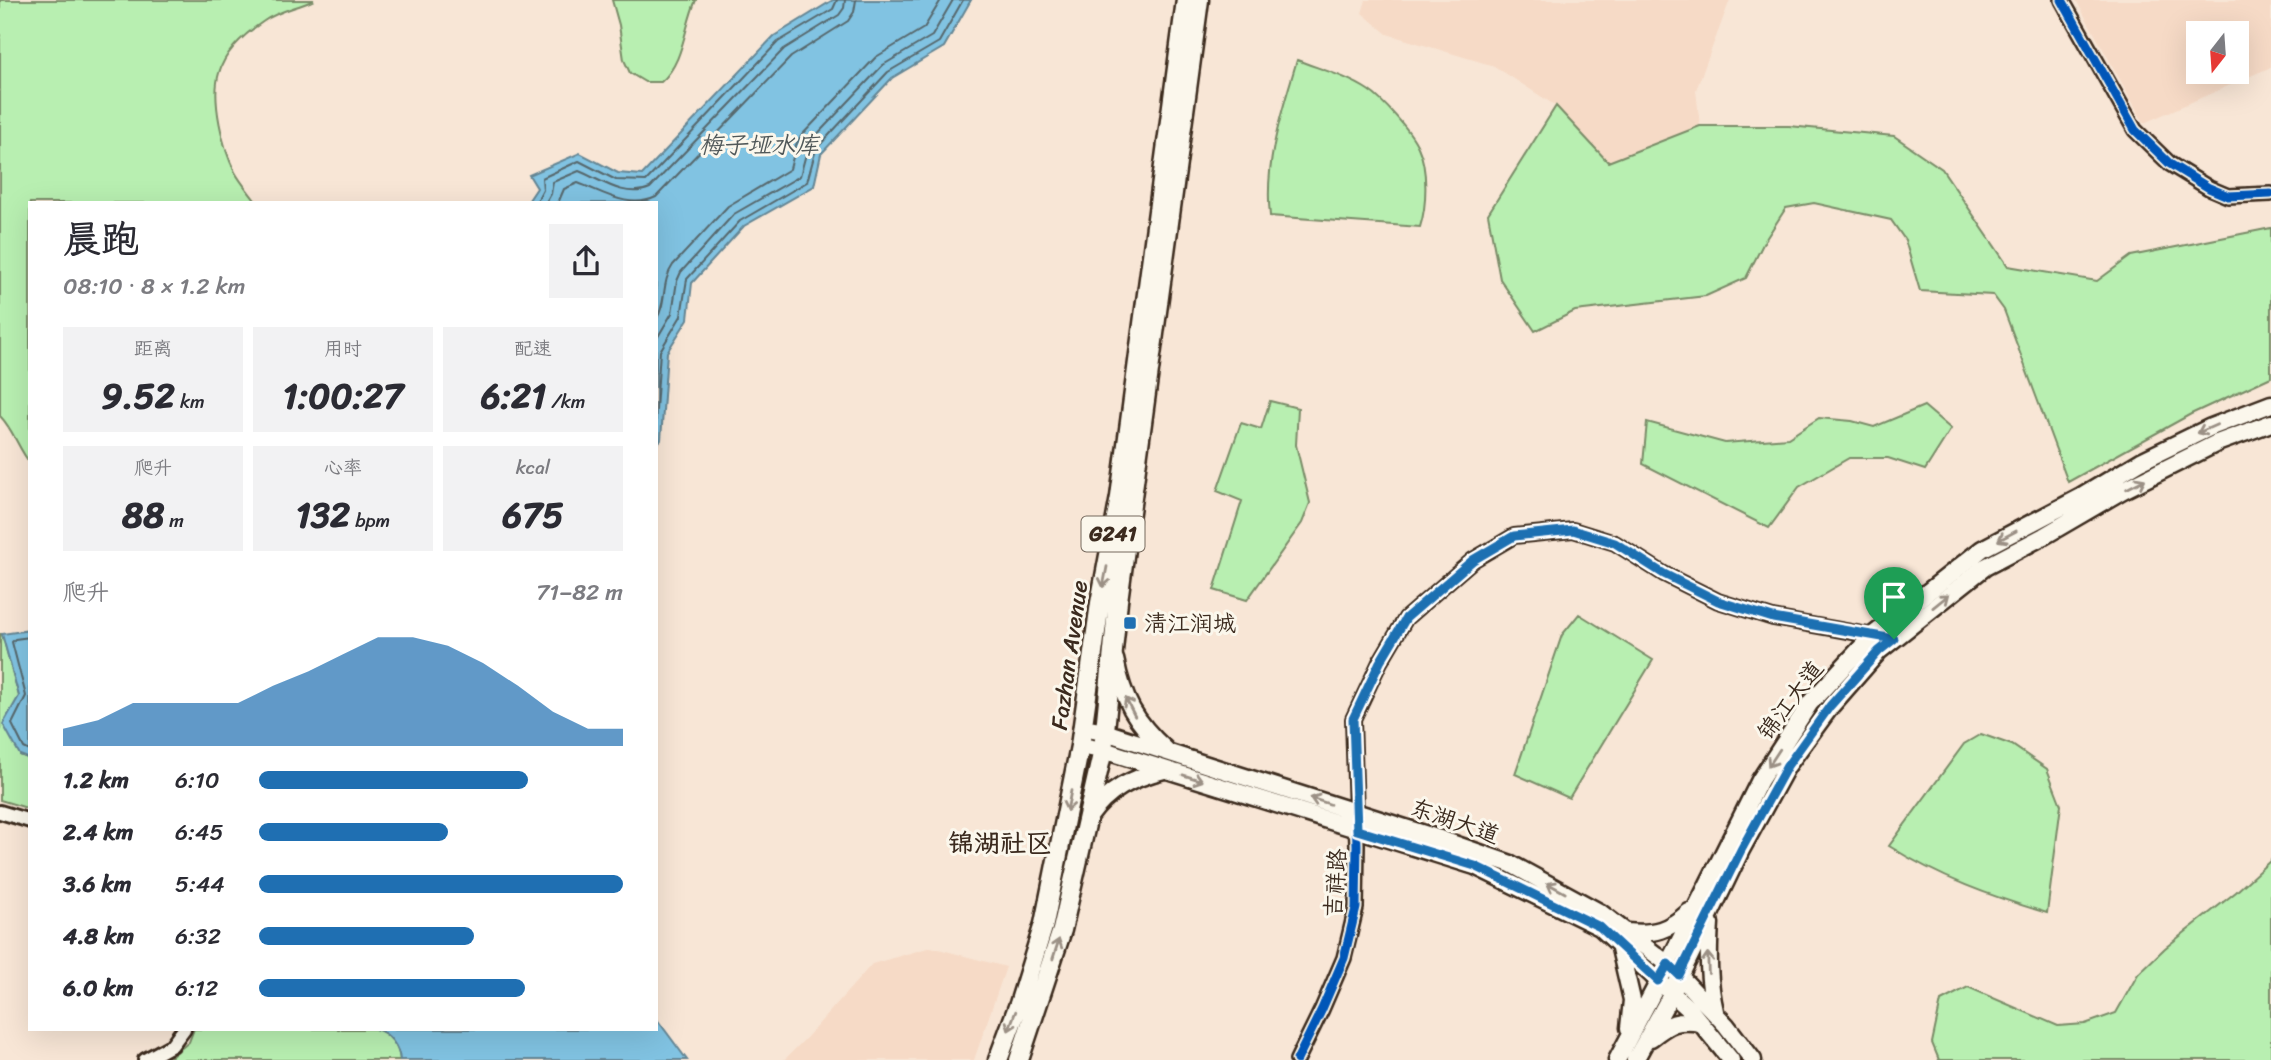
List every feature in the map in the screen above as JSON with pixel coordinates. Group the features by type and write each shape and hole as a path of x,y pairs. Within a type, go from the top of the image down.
{"highway":[{"name":"Fazhan Avenue","path":"998,1060 1044,924 1081,737 1100,603 1121,484 1186,0"},
{"name":"Fazhan Avenue","path":"1019,1060 1062,930 1104,741 1118,601 1199,0"}],"main road":[{"name":"锦江大道","path":"1617,1060 1636,1041 1672,993 1674,970 1705,907 1760,780 1810,703 1872,636 1982,549 2081,497 2141,461 2211,426 2271,404"},
{"name":"锦江大道","path":"1705,907 1741,850 1787,766 1830,706 1879,651 1985,567 2217,443 2271,423"},
{"path":"1113,648 1120,684 1131,712 1148,734 1171,753"},
{"name":"东湖大道","path":"1081,737 1171,753 1511,864 1601,913 1658,981 1690,1010 1731,1060"},
{"name":"东湖大道","path":"1104,741 1164,769 1475,866 1600,927 1674,970 1716,1014 1753,1060"},
{"path":"1088,817 1100,801 1124,783 1164,769"},
{"path":"1701,1023 1684,1020 1667,1025 1636,1041 1622,938 1675,925 1705,907 1709,986 1716,1014"},
{"name":"锦江大道","path":"1635,1060 1636,1041 1658,981 1674,970"}],"street":[{"path":"2062,0 2135,130 2170,164 2209,188 2228,196 2271,194"},
{"name":"吉祥路","path":"1297,1060 1344,958 1356,908 1357,830 1353,719 1380,662 1406,618 1473,560 1514,536 1573,530 1615,543 1664,574 1718,601 1773,618 1894,639"},
{"path":"0,812 28,820"},
{"path":"145,1060 172,1045 182,1031"}],"shaded area":[{"path":"1366,0 1730,0 1696,90 1700,126 1608,162 1556,106 1494,66 1387,34 1362,13"},
{"path":"2076,0 2271,0 2271,67 2249,77 2249,21 2186,21 2186,84 2232,84 2144,123"},
{"path":"931,947 1006,967 974,1060 784,1060 872,964"}],"green space":[{"path":"0,0 314,0 276,14 250,31 231,50 219,73 217,110 226,150 237,176 256,201 28,201 28,460 0,416"},
{"path":"612,0 696,0 679,54 669,74 661,82 645,82 630,73 624,60"},
{"path":"1297,60 1368,90 1409,133 1418,147 1425,176 1425,198 1420,227 1270,216 1272,156"},
{"path":"1556,106 1608,162 1700,126 1789,126 1894,136 1942,169 2008,266 2097,281 2131,256 2271,228 2271,377 2191,414 2068,482 2004,310 1993,295 1920,291 1905,240 1891,220 1814,203 1786,208 1764,242 1746,278 1706,296 1575,311 1535,331 1500,279 1488,214"},
{"path":"1270,401 1298,408 1296,445 1310,503 1302,523 1247,600 1214,590 1242,501 1217,491 1241,423 1261,429"},
{"path":"1924,406 1951,429 1925,470 1888,458 1849,458 1799,487 1769,528 1643,464 1647,422 1725,443 1788,438 1819,418 1852,421 1874,427"},
{"path":"1579,614 1653,660 1569,798 1515,774 1562,635"},
{"path":"2,634 19,696 20,755 28,758 28,808 0,800"},
{"path":"1981,734 2012,745 2047,769 2061,805 2047,913 1966,885 1927,868 1889,846 1964,744"},
{"path":"2271,860 2271,1060 1939,1060 1932,1043 1941,1001 1968,987 2058,1026 2085,1024 2116,1013 2138,974 2165,948 2236,892"},
{"path":"193,1031 380,1031 392,1041 400,1060 167,1060 189,1042"}],"water":[{"name":"梅子垭水库","path":"833,0 971,0 944,47 892,78 821,154 814,186 744,226 692,283 688,319 667,352 661,440 658,442 658,201 528,201 537,188 529,175 580,153 618,173 642,175 774,36"},
{"path":"28,630 28,758 20,755 3,724 19,696 2,634"},
{"path":"658,1021 687,1060 400,1060 398,1050 385,1033 380,1031 658,1031"}],"cycle path":[{"path":"2062,0 2135,130 2170,164 2209,188 2228,196 2271,194"},
{"path":"1297,1060 1344,958 1356,908 1353,719 1380,662 1406,618 1473,560 1514,536 1573,530 1615,543 1664,574 1718,601 1773,618 1893,639"}],"place":[{"name":"清江润城","path":"1130,623"}],"district":[{"name":"锦湖社区","path":"1000,843"}],"route":[{"path":"1573,530 1615,543 1664,574 1718,601 1773,618 1894,639 1879,651 1830,706 1787,766 1741,850 1679,975 1668,964 1658,981 1600,927 1475,866 1357,830 1353,719 1380,662 1406,618 1473,560 1514,536 1573,530"}]}
